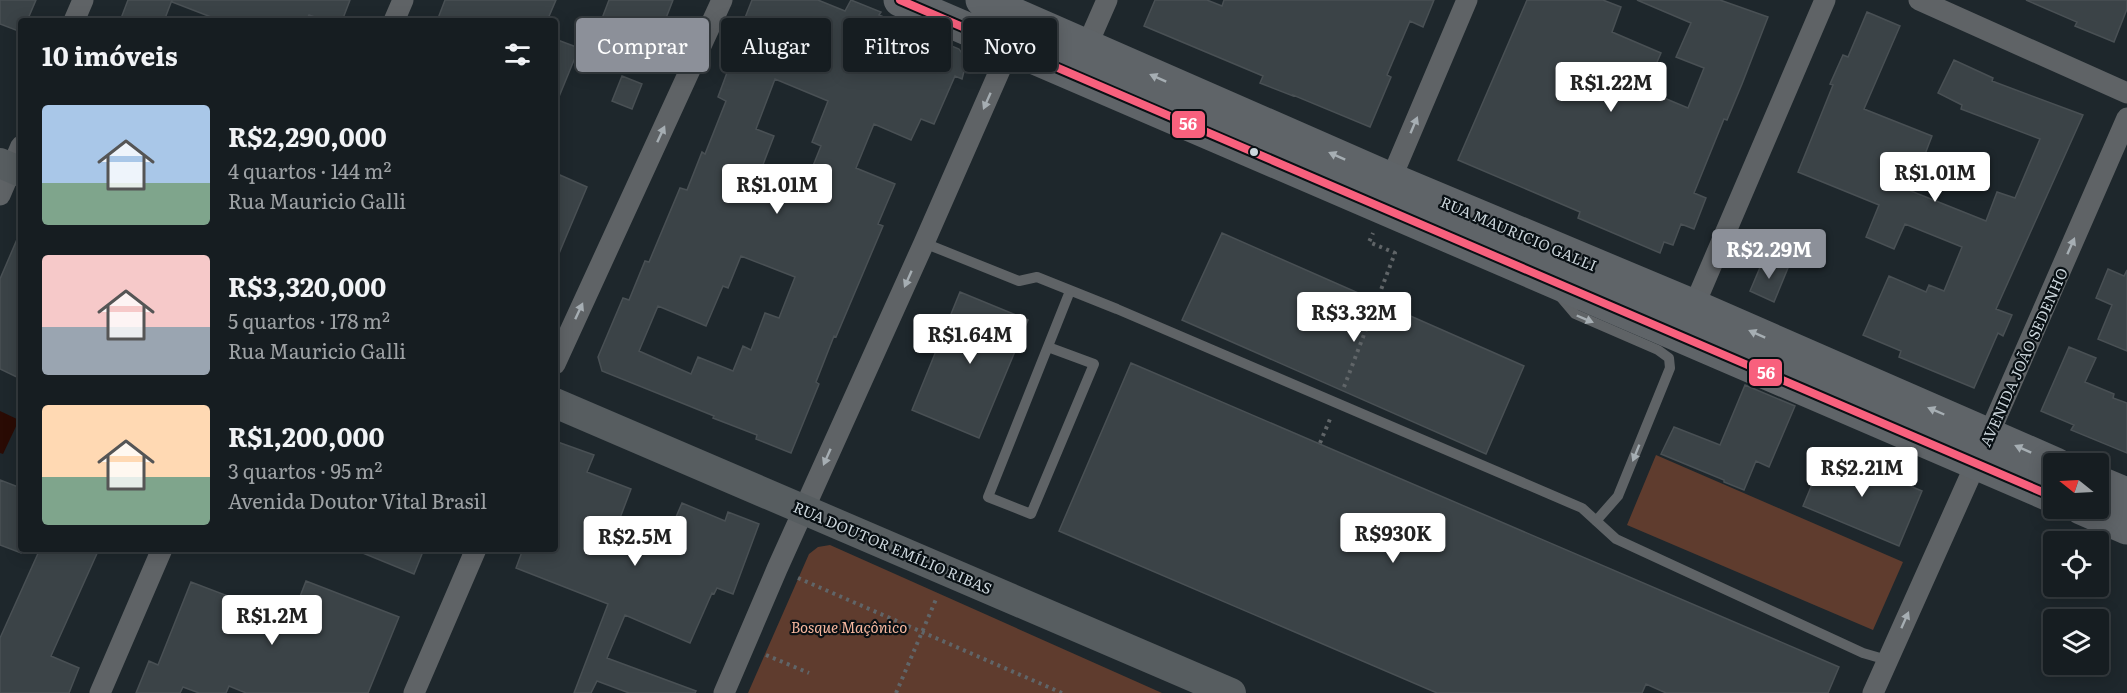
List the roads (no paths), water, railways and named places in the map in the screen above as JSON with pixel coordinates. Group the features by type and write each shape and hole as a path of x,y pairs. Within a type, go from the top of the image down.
{"main road":[{"name":"RUA MAURICIO GALLI","path":"900,0 963,27"},
{"name":"RUA MAURICIO GALLI","path":"982,0 1022,18"},
{"name":"RUA MAURICIO GALLI","path":"1057,44 1081,61 1544,278 2043,492"},
{"name":"RUA MAURICIO GALLI","path":"1057,57 1081,61 1391,179 1694,306 2043,458"},
{"path":"2109,487 2127,494"},
{"path":"2106,519 2127,528"}],"street":[{"path":"75,18 83,0"},
{"path":"395,18 403,0"},
{"path":"558,357 722,0"},
{"path":"1081,61 1107,0"},
{"path":"1391,179 1467,0"},
{"path":"1694,306 1825,0"},
{"path":"1919,0 2127,93"},
{"path":"724,693 803,509 999,72"},
{"name":"AVENIDA JOÃO SEDENHO","path":"1873,693 2127,118"},
{"path":"0,195 13,162"},
{"name":"RUA DOUTOR EMÍLIO RIBAS","path":"558,404 1231,693"},
{"path":"100,693 161,552"},
{"path":"414,693 475,552"}],"lane":[{"path":"924,243 1019,282 1037,277 1338,402 1582,508 1616,539 1863,653 1887,660"},
{"path":"1544,278 1575,314 1658,350 1669,358 1670,368 1618,496 1596,520"},
{"path":"1048,347 1094,364 1031,514 988,496 1070,291"}],"park label":[{"name":"Bosque Maçônico","path":"849,626"}]}
